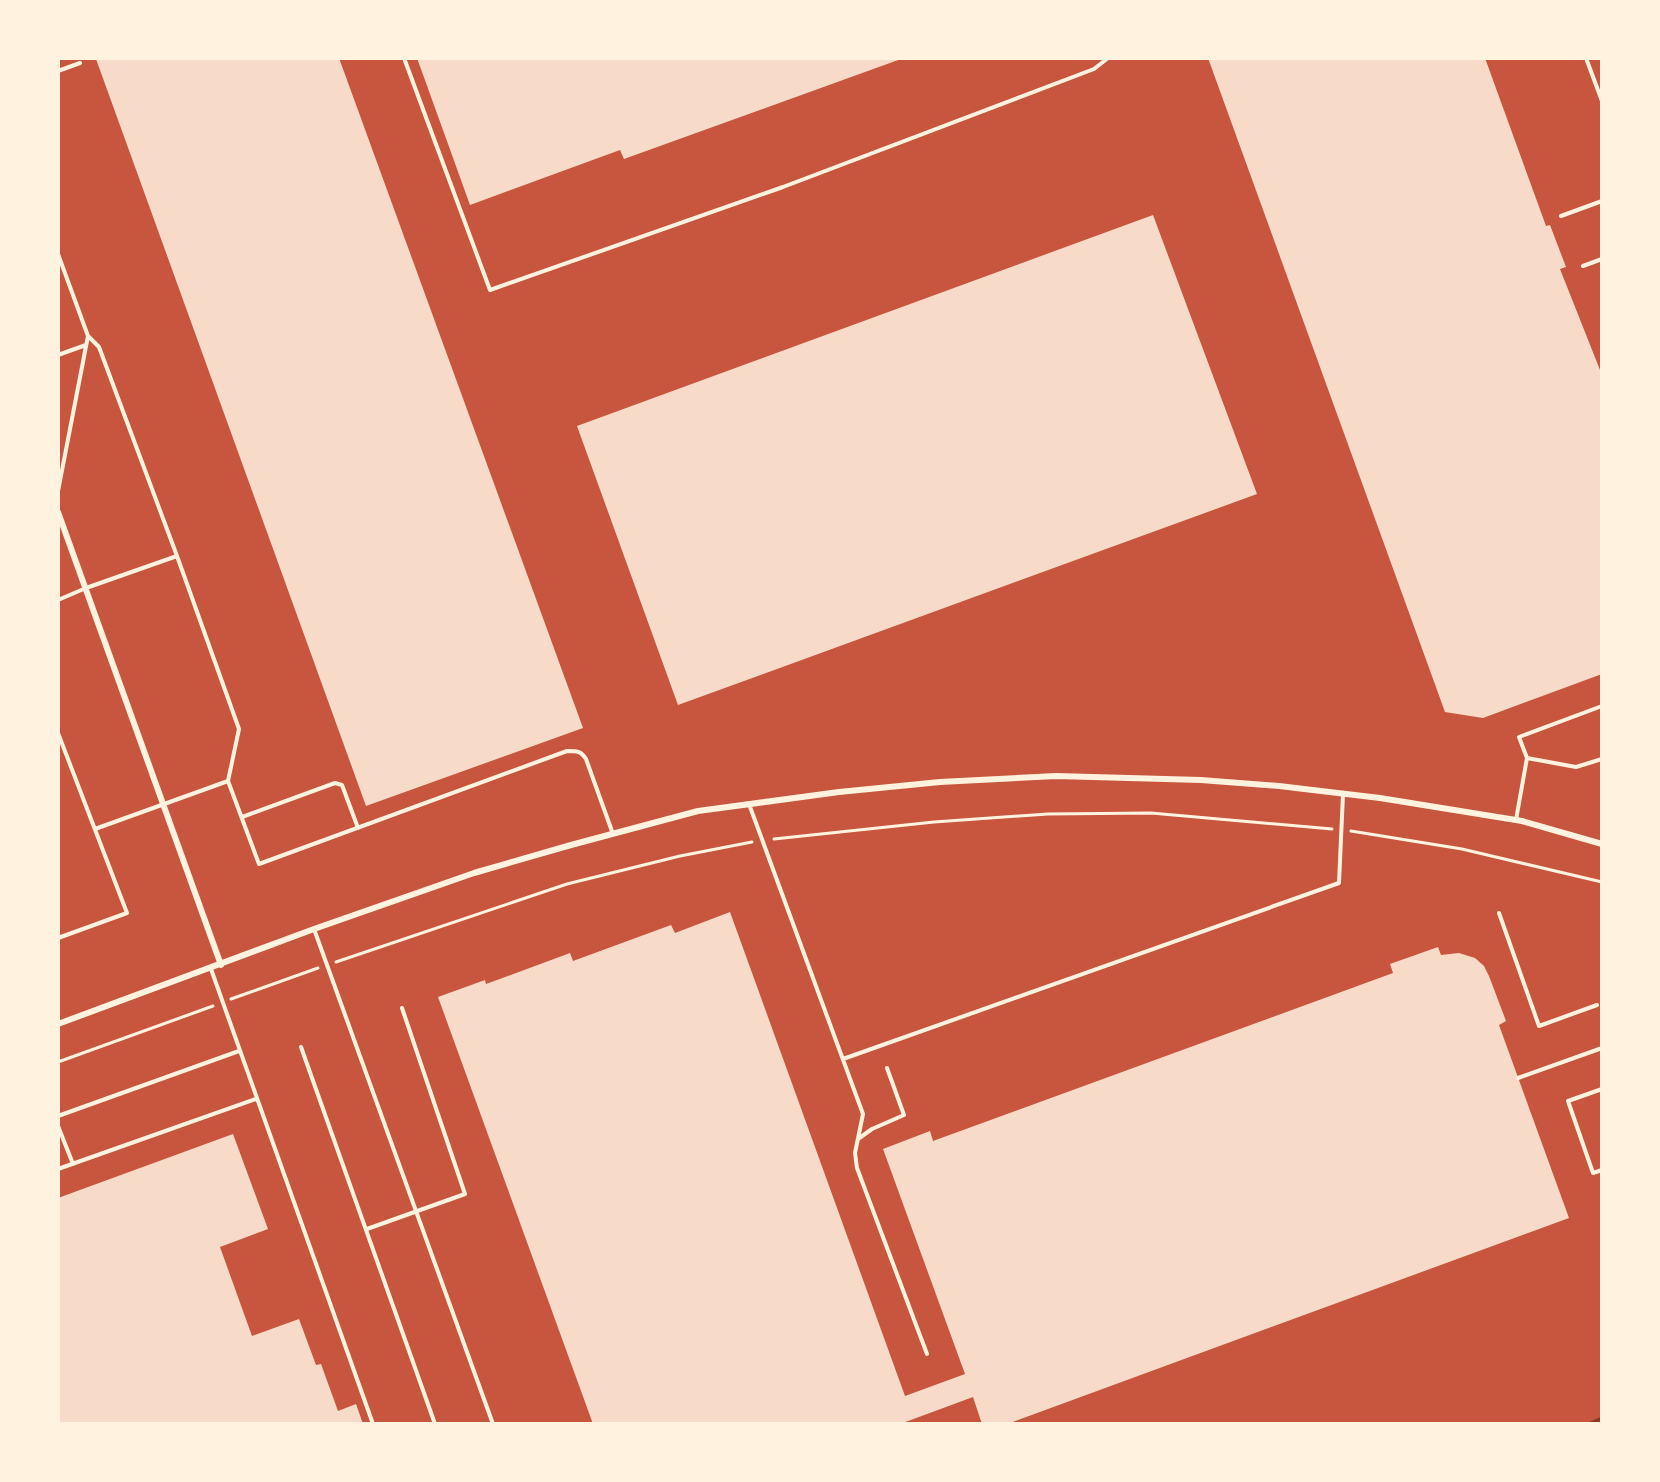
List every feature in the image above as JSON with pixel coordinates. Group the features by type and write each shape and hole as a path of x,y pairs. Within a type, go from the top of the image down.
{"street":[{"path":"58,512 221,965"},
{"path":"58,1024 314,929 474,873 698,811 839,792 940,782 1056,776 1201,780 1343,794 1516,820 1602,844"}],"lane":[{"path":"404,58 490,290 783,187 1094,69 1108,58"},
{"path":"1586,58 1602,101"},
{"path":"58,71 80,63"},
{"path":"1561,216 1602,201"},
{"path":"58,254 88,336 99,346 239,729 228,782 259,864 556,755 577,751 582,753 586,759 613,834"},
{"path":"1583,266 1602,259"},
{"path":"58,491 88,336"},
{"path":"58,355 86,345"},
{"path":"58,600 177,556"},
{"path":"1516,820 1527,758 1519,737 1602,706"},
{"path":"58,733 127,913 58,938"},
{"path":"1527,758 1576,767 1602,759"},
{"path":"95,829 228,782"},
{"path":"242,817 335,783 342,785 358,828"},
{"path":"843,1059 1339,883 1343,794"},
{"path":"750,804 863,1114 855,1153 858,1168 927,1354"},
{"path":"1499,913 1539,1026 1597,1005"},
{"path":"314,929 493,1424"},
{"path":"211,969 373,1424"},
{"path":"367,1229 465,1194 402,1008"},
{"path":"301,1047 435,1424"},
{"path":"1518,1078 1602,1048"},
{"path":"58,1116 239,1051"},
{"path":"857,1139 904,1115 887,1068"},
{"path":"1602,1089 1568,1101 1593,1173 1602,1170"},
{"path":"58,1169 256,1099"},
{"path":"58,1126 73,1164"}],"path":[{"path":"58,1062 327,965 567,884 680,856 763,840 1048,814 1151,813 1365,832 1462,849 1602,882"}],"building":[{"path":"339,58 583,728 366,806 96,59"},
{"path":"417,58 901,59 624,159 620,150 470,205"},
{"path":"1208,58 1485,58 1546,226 1550,225 1566,267 1560,269 1602,375 1602,674 1483,718 1445,712"},
{"path":"1153,215 1257,494 678,705 577,426"},
{"path":"730,912 905,1396 965,1374 883,1149 930,1131 933,1141 1393,973 1390,964 1438,947 1441,955 1459,953 1475,958 1484,966 1489,976 1506,1021 1499,1025 1569,1218 1007,1424 982,1424 973,1397 900,1424 593,1424 438,997 485,980 486,984 570,953 573,961 671,925 675,933"},
{"path":"233,1134 268,1229 220,1247 252,1336 299,1319 316,1365 321,1364 338,1411 356,1404 363,1424 58,1424 58,1198"}],"waterway":[{"path":"1591,1424 1602,1419"}]}
